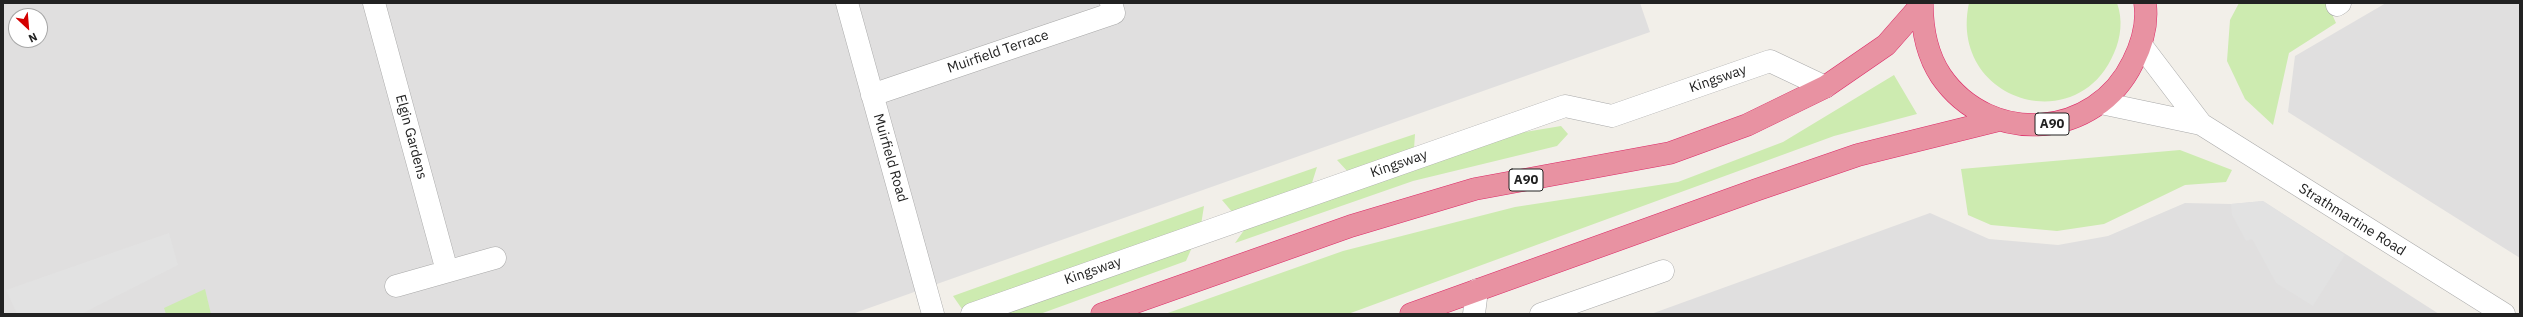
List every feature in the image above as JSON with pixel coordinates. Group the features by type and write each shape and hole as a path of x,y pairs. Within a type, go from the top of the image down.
{"highway":[{"name":"A90","path":"1102,314 1351,226 1475,190 1670,153 1747,125 1824,87 1886,46 1922,4"},
{"path":"1922,4 1925,41 1940,75 1966,102 1999,120"},
{"name":"A90","path":"1411,314 1851,158 1999,120 2025,125 2052,124 2078,116 2101,103 2126,77 2141,45 2150,6"}],"street":[{"name":"Elgin Gardens","path":"374,3 447,271"},
{"name":"Muirfield Road","path":"847,3 933,314"},
{"name":"Muirfield Terrace","path":"872,95 1114,13 1111,3"},
{"name":"Strathmartine Road","path":"2141,45 2201,124"},
{"name":"Kingsway","path":"972,314 1565,106 1612,116 1770,61 1824,87"},
{"name":"Strathmartine Road","path":"2101,103 2201,124 2504,314"},
{"path":"396,286 495,258"},
{"path":"1541,314 1662,271"},
{"path":"1474,314 1477,290"}],"shaded area":[{"path":"3,3 1640,3 1650,32 852,314 3,314"},
{"path":"2386,3 2520,3 2520,258 2288,112 2295,56"},
{"path":"2263,201 2439,314 1651,314 1930,213 1989,239 2058,245 2108,236 2185,203 2231,204"},
{"path":"2263,201 2345,255 2313,306 2276,283 2252,239 2246,241 2232,215 2231,204"},
{"path":"169,233 178,265 81,314 17,314 6,290"}],"green space":[{"path":"1969,3 2117,3 2121,22 2118,41 2114,53 2096,80 2073,96 2046,101 2020,97 1996,85 1978,64 1968,37"},
{"path":"2239,3 2327,3 2336,23 2289,53 2273,125 2245,99 2227,61 2230,20"},
{"path":"1894,75 1917,114 1834,136 1348,314 1165,314 1343,251 1515,207 1678,182 1783,142"},
{"path":"1561,126 1568,134 1557,146 1413,181 1235,243 1247,226 1507,135"},
{"path":"1415,134 1414,149 1349,173 1337,160"},
{"path":"2180,150 2232,170 2226,182 2185,185 2104,224 2057,231 1991,225 1968,215 1961,169"},
{"path":"1317,167 1311,186 1233,213 1222,200"},
{"path":"1204,206 1201,225 962,309 953,296"},
{"path":"1193,245 1186,261 1040,314 996,314"},
{"path":"205,289 211,314 166,314 164,308"}]}
